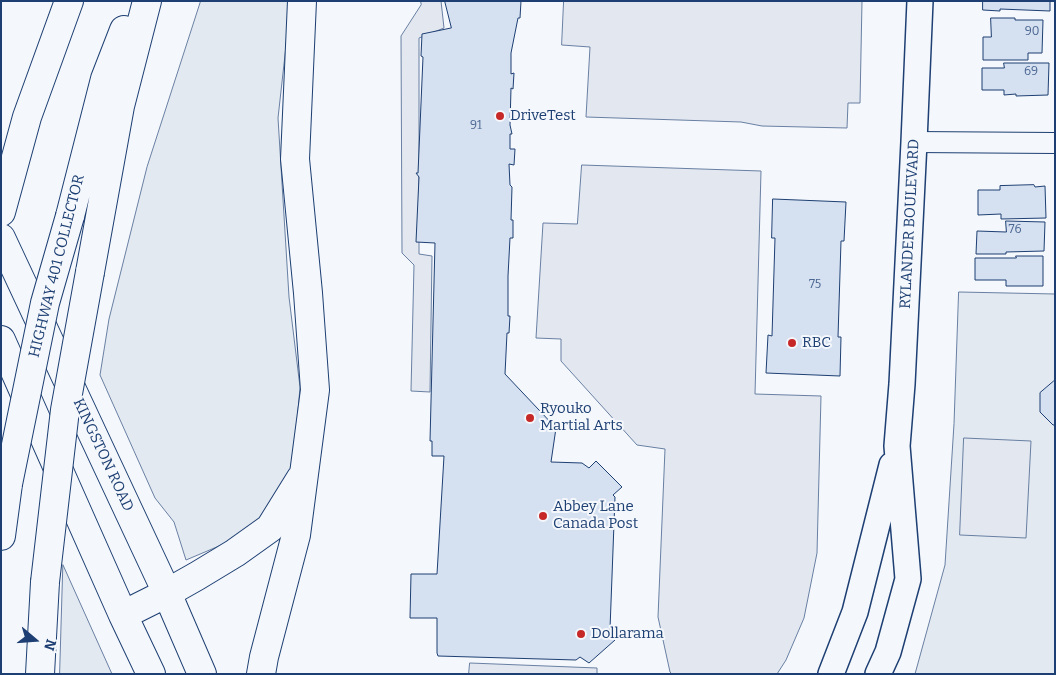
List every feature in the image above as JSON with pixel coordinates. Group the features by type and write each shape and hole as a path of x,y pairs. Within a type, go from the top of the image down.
{"main road":[{"path":"1,212 27,117 69,1"},
{"name":"HIGHWAY 401 COLLECTOR","path":"1,536 8,484 45,303 106,79 134,1"},
{"path":"40,674 45,582 65,410 120,106 147,1"},
{"path":"261,674 296,535 315,390 295,159 302,1"},
{"name":"KINGSTON ROAD","path":"1,238 202,674"},
{"path":"1,340 151,674"},
{"path":"123,615 197,576 235,553 270,528 305,471"}],"street":[{"name":"RYLANDER BOULEVARD","path":"878,674 888,652 908,579 897,446 902,384 920,1"},
{"path":"914,142 1055,143"},
{"name":"RYLANDER BOULEVARD","path":"831,674 854,612 897,446"}],"shaded area":[{"path":"201,1 291,1 278,118 289,297 300,387 294,460 281,497 238,538 186,560 174,522 155,498 100,375 109,319 147,167"},
{"path":"421,1 441,1 444,28 419,38 419,254 432,256 430,392 411,391 414,265 402,253 401,36 421,5"},
{"path":"564,1 862,1 860,103 848,103 847,128 762,126 741,122 586,117 590,47 562,45"},
{"path":"582,165 761,171 755,394 821,396 817,553 804,618 786,660 777,674 672,674 670,672 658,617 665,449 637,445 561,361 561,339 536,338 543,223 577,224"},
{"path":"959,292 1055,294 1055,674 915,674 945,565 954,424"},
{"path":"964,438 1031,441 1026,538 960,535"},
{"path":"63,565 112,674 60,674"},
{"path":"470,663 597,668 597,674 469,674"}],"building":[{"path":"445,1 521,1 520,18 518,18 511,53 511,74 514,73 513,89 511,88 510,125 512,134 510,134 510,149 515,149 514,165 509,164 510,185 512,187 511,220 513,220 513,238 510,238 508,316 510,316 509,333 507,333 505,374 556,428 551,462 582,463 589,468 596,461 622,487 613,495 615,497 610,629 606,632 615,640 589,663 580,657 576,660 438,656 437,618 410,618 411,574 437,574 444,456 432,456 432,441 430,441 435,243 416,242 419,177 416,173 418,173 423,57 421,56 422,34 451,28"},
{"path":"983,1 1050,1 1050,11 983,10"},
{"path":"991,18 1043,20 1042,53 1028,53 1028,60 983,60 983,37 991,37"},
{"path":"1004,63 1049,63 1048,95 1016,96 1016,94 1004,95 1004,90 982,90 982,68 1004,68"},
{"path":"1034,185 1035,187 1045,186 1046,218 1001,219 1001,214 978,215 978,190 1000,190 1000,186"},
{"path":"773,199 846,202 844,241 841,241 838,337 841,337 840,376 766,373 768,335 772,336 775,238 772,238"},
{"path":"1006,221 1045,222 1044,251 976,254 977,231 1006,232"},
{"path":"1016,256 1043,256 1043,286 1006,286 1006,280 975,280 975,258 1016,258"},
{"path":"1054,381 1055,425 1053,425 1040,412 1040,393"}],"place":[{"name":"DriveTest","path":"500,116"},
{"name":"RBC","path":"792,343"},
{"name":"Ryouko Martial Arts","path":"530,418"},
{"name":"Abbey Lane Canada Post","path":"543,516"},
{"name":"Dollarama","path":"581,634"}]}
